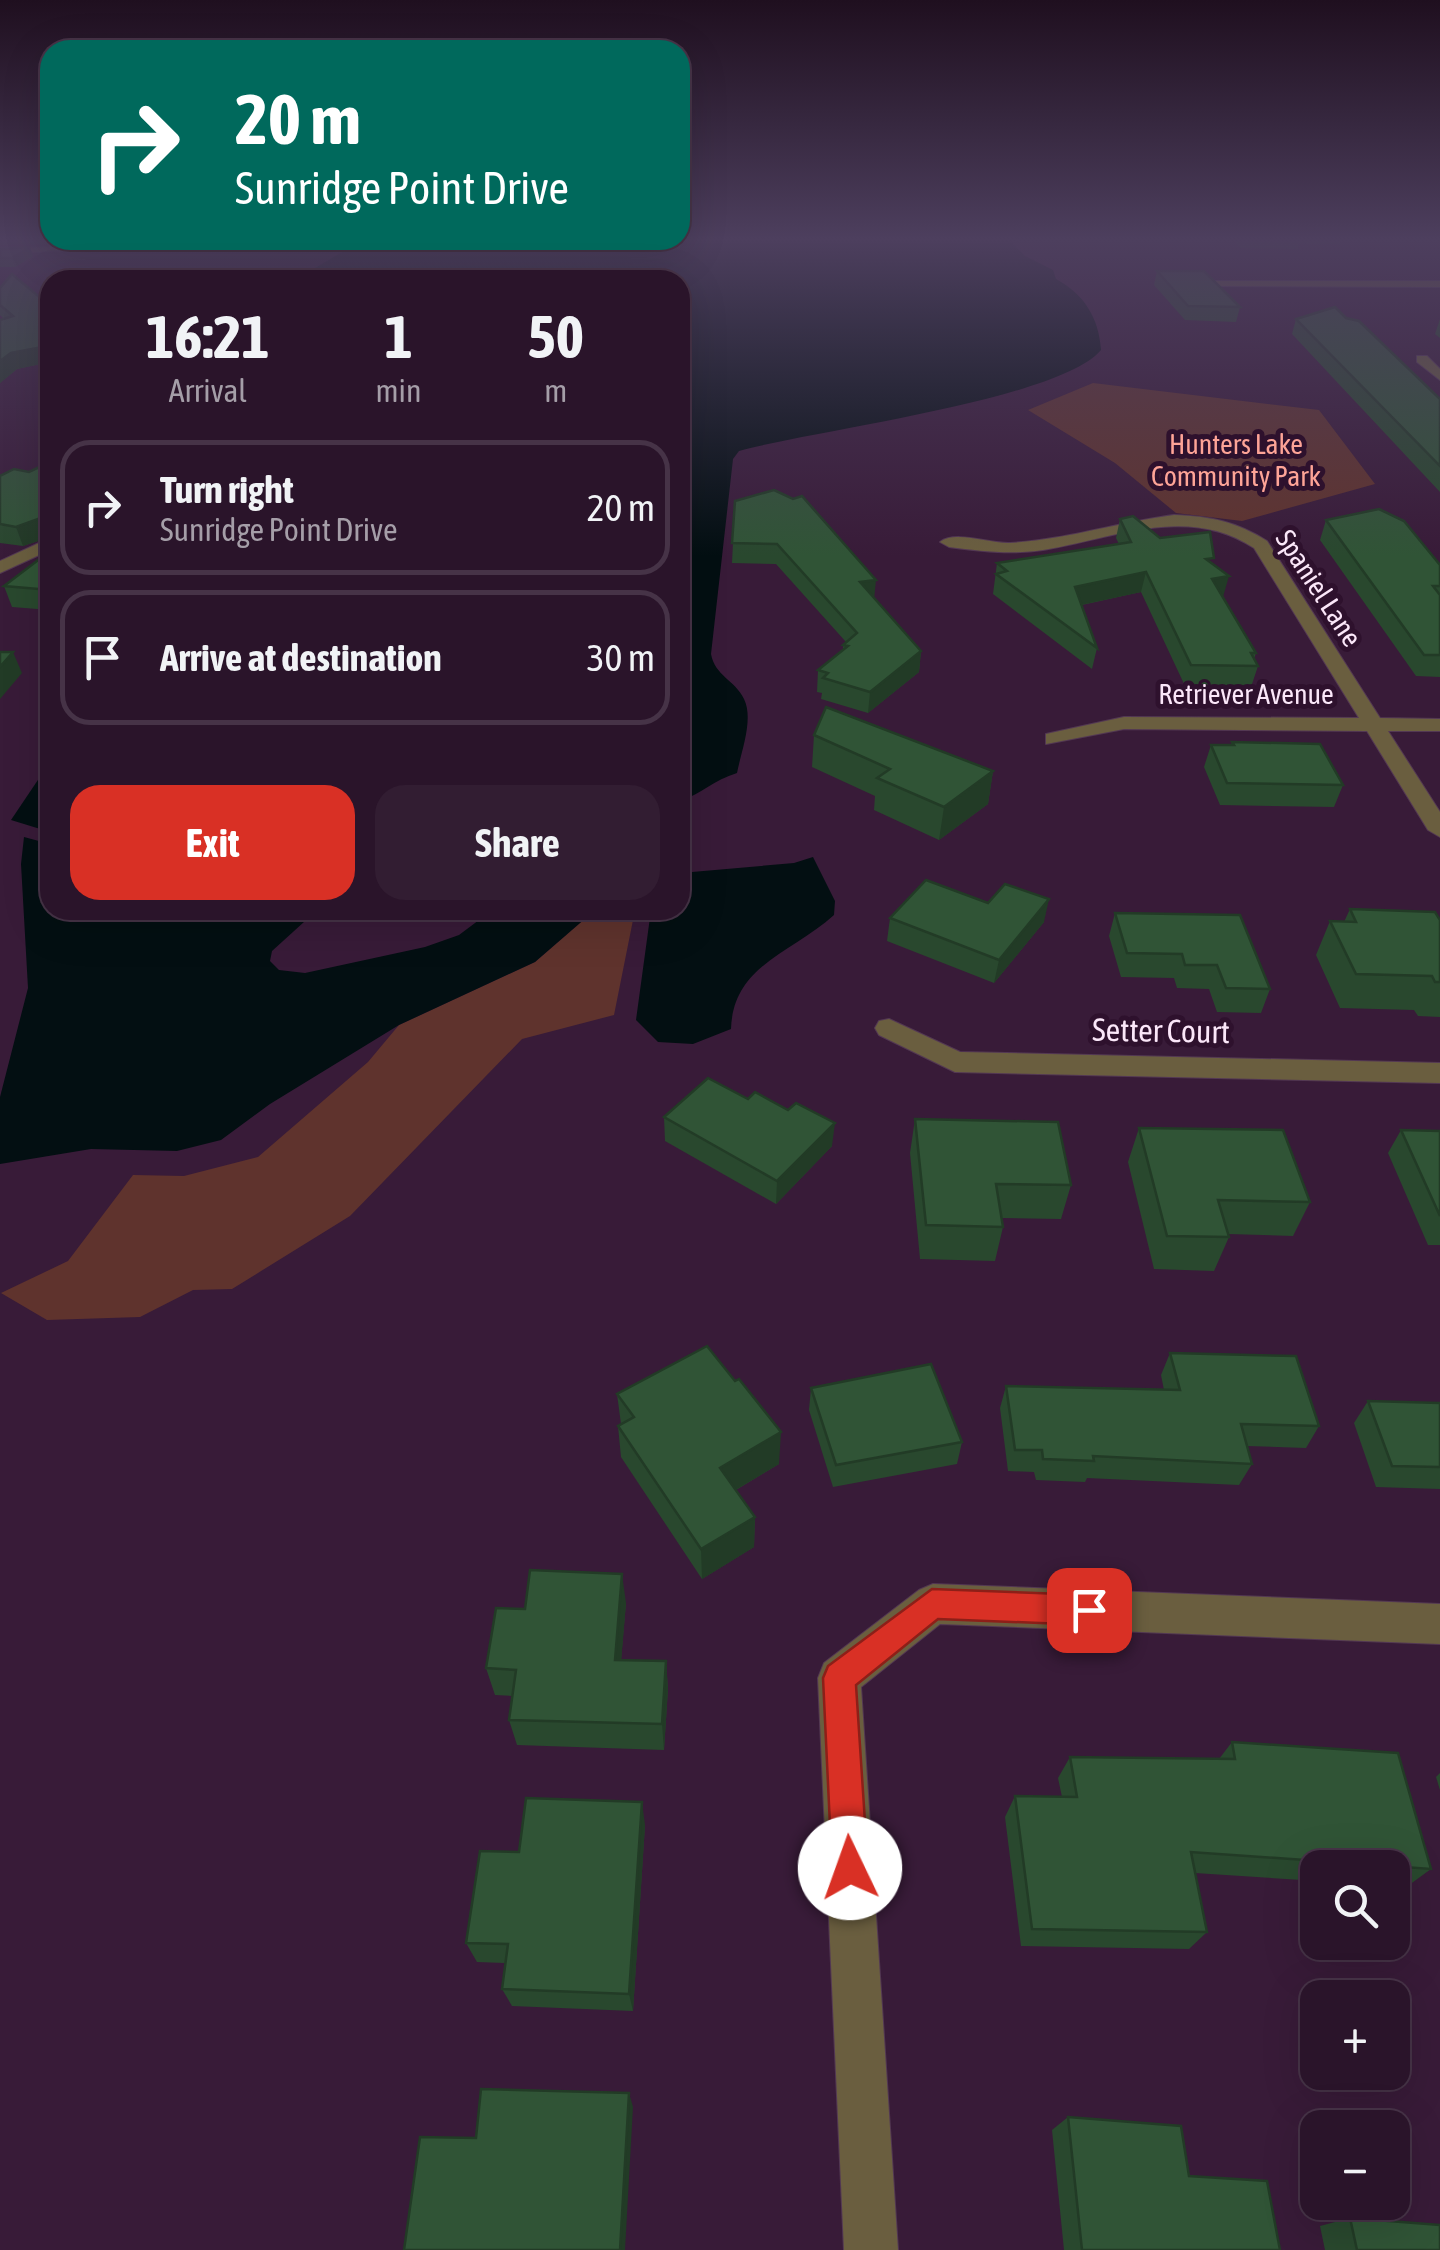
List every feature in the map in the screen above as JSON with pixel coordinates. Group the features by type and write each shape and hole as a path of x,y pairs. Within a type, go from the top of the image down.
{"street":[{"path":"1422,359 1440,376"},
{"name":"Spaniel Lane","path":"949,542 1011,548 1172,520 1202,520 1239,530 1262,545 1440,830"},
{"path":"0,568 40,548"},
{"name":"Retriever Avenue","path":"1054,739 1124,723 1440,725"},
{"name":"Setter Court","path":"889,1028 955,1062 1440,1073"},
{"path":"871,2250 840,1678 932,1604 1440,1624"}],"green space":[{"name":"Hunters Lake Community Park","path":"1093,383 1319,410 1375,484 1242,521 1176,513 1115,463 1028,410"},
{"path":"583,920 633,920 614,1015 522,1039 350,1216 232,1289 193,1290 140,1317 47,1320 1,1293 68,1261 133,1175 184,1176 258,1157 368,1062 399,1025 535,962"}],"shaded area":[{"path":"690,346 1100,346 1101,350 1076,368 1037,384 932,411 739,451 733,459 711,654 717,668 744,699 748,716 746,736 737,773 690,797"},
{"path":"40,777 40,829 11,820"},
{"path":"24,837 40,841 40,920 306,920 272,951 270,961 279,970 305,973 425,947 459,935 479,920 583,920 535,962 399,1025 270,1104 221,1140 177,1151 91,1149 0,1164 0,1097 28,988 21,864"},
{"path":"813,857 835,901 834,915 753,975 734,1007 731,1029 693,1044 658,1042 636,1020 650,920 690,920 690,873 794,863"}],"building":[{"path":"0,346 40,346 11,353 0,361"},
{"path":"1322,346 1385,346 1440,399 1440,466"},
{"path":"40,467 40,518 16,527 0,524 0,476 14,469 29,472"},
{"path":"774,490 793,499 802,496 876,580 860,582 921,651 870,692 823,678 828,673 818,670 848,646 843,645 857,633 777,544 732,543 735,501"},
{"path":"1379,509 1404,521 1440,565 1440,586 1433,586 1440,595 1440,655 1424,655 1326,520"},
{"path":"1133,516 1160,538 1210,532 1214,558 1206,559 1229,576 1212,579 1256,653 1251,653 1258,666 1191,665 1146,572 1075,587 1097,648 996,574 1007,571 997,563 1131,542 1120,519"},
{"path":"40,559 40,589 4,586"},
{"path":"0,652 13,652 0,667"},
{"path":"826,707 993,771 944,807 877,778 890,769 814,735"},
{"path":"1232,742 1320,744 1343,785 1227,783 1211,745 1234,745"},
{"path":"926,880 988,903 1005,884 1049,899 999,960 890,918"},
{"path":"1350,909 1435,912 1440,920 1440,982 1432,976 1356,974 1330,921 1356,922"},
{"path":"1115,913 1240,915 1270,989 1226,988 1217,965 1185,965 1182,954 1127,953"},
{"path":"708,1078 748,1099 755,1092 788,1110 796,1103 835,1123 777,1181 664,1117"},
{"path":"915,1119 1058,1122 1071,1185 996,1184 1003,1227 926,1225"},
{"path":"1139,1128 1283,1130 1310,1202 1218,1200 1229,1237 1167,1236"},
{"path":"1401,1130 1440,1131 1440,1216"},
{"path":"707,1346 781,1432 720,1468 755,1517 701,1549 618,1426 634,1417 617,1394"},
{"path":"1170,1353 1296,1356 1319,1426 1241,1424 1252,1464 1093,1456 1094,1461 1043,1459 1042,1450 1015,1450 1006,1386 1180,1390"},
{"path":"931,1364 962,1442 836,1465 811,1388"},
{"path":"1368,1401 1440,1403 1440,1467 1392,1466"},
{"path":"530,1570 622,1574 615,1660 666,1661 662,1724 509,1720 516,1670 486,1668 496,1608 525,1609"},
{"path":"1232,1742 1398,1753 1431,1869 1410,1868 1410,1850 1300,1850 1300,1860 1191,1852 1207,1932 1032,1929 1015,1796 1077,1797 1070,1757 1235,1759"},
{"path":"526,1798 642,1802 629,1994 502,1989 508,1944 466,1943 480,1851 519,1852"},
{"path":"481,2089 629,2093 620,2250 404,2250 420,2137 476,2138"},
{"path":"1068,2117 1181,2126 1189,2176 1267,2181 1280,2250 1082,2250"},
{"path":"1350,2220 1440,2225 1440,2250 1357,2250"}],"route":[{"path":"850,1868 840,1678 932,1604 1089,1610"}]}
